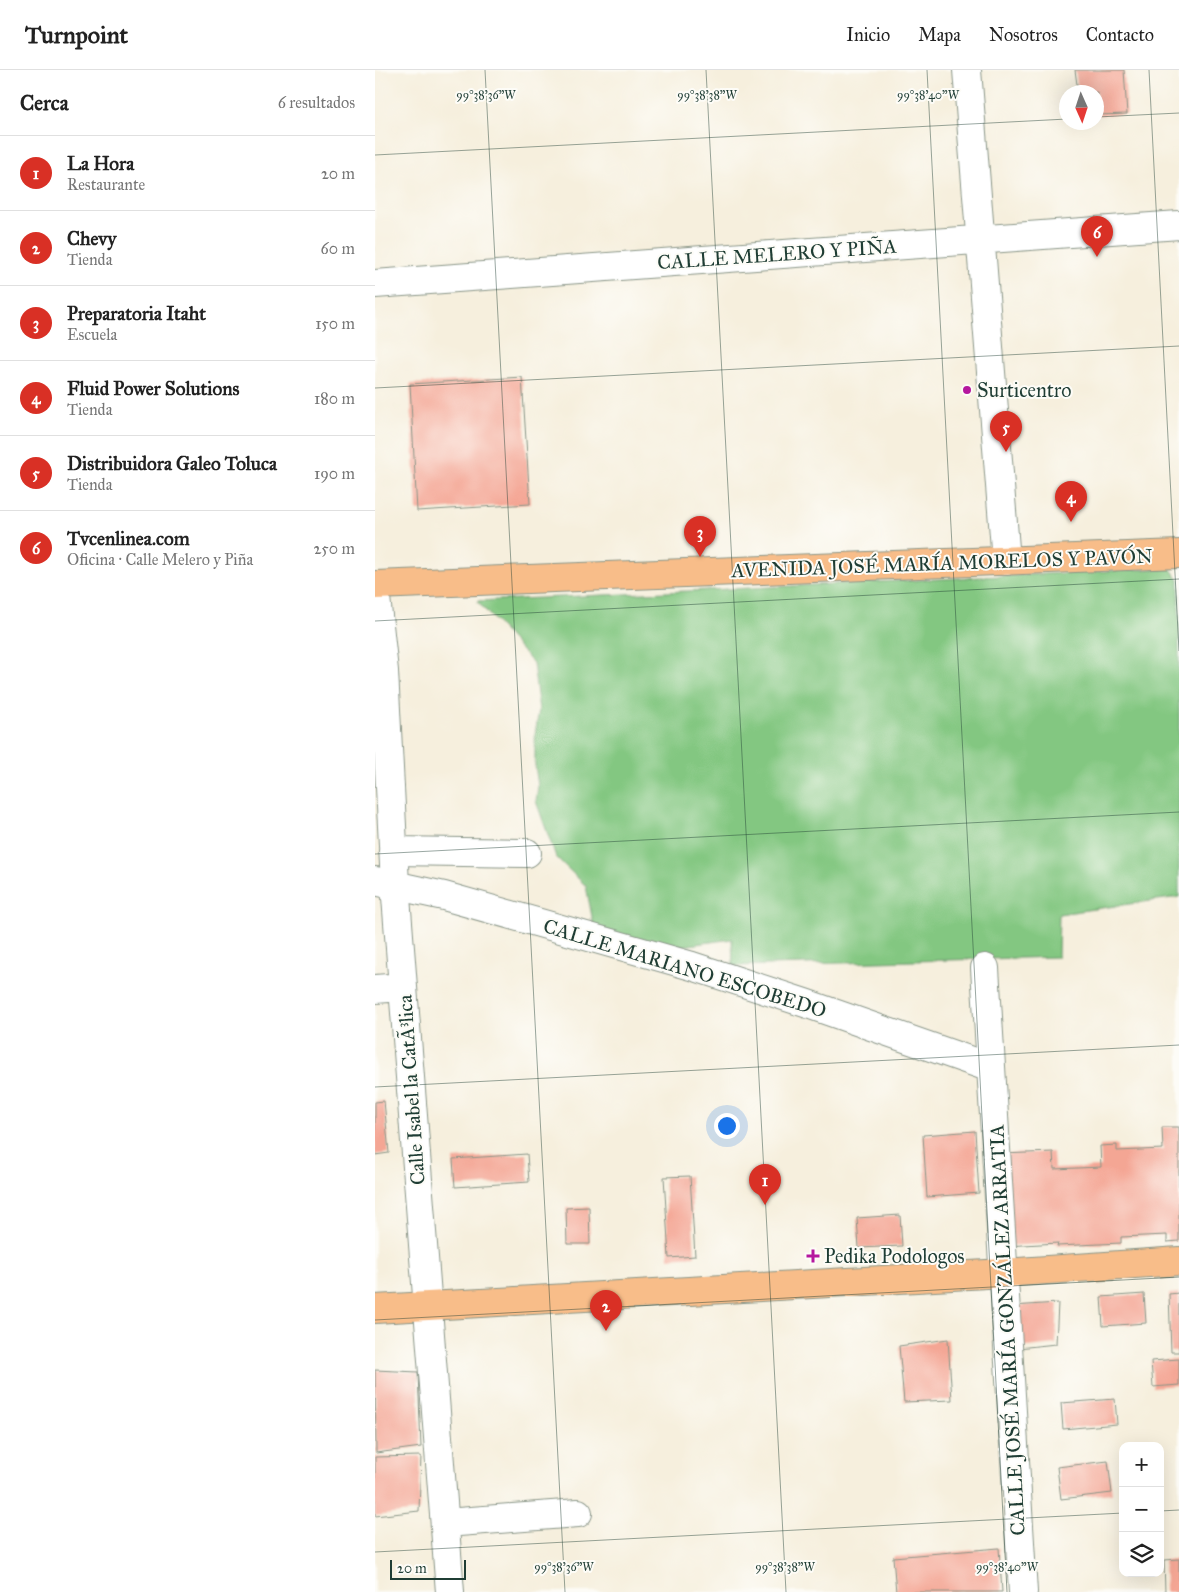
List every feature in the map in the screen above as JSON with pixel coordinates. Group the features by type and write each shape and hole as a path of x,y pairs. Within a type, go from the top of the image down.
{"main road":[{"name":"AVENIDA JOSÉ MARÍA MORELOS Y PAVÓN","path":"375,586 1179,554"},
{"path":"375,1309 1179,1262"}],"street":[{"path":"967,70 1005,561"},
{"name":"CALLE MELERO Y PIÑA","path":"375,284 1179,224"},
{"name":"Calle Isabel la CatÃ³lica","path":"375,586 384,672 393,851 385,883 403,986 450,1592"},
{"path":"393,851 527,853"},
{"name":"CALLE MARIANO ESCOBEDO","path":"385,883 444,896 692,966 991,1068"},
{"name":"CALLE JOSÉ MARÍA GONZÁLEZ ARRATIA","path":"985,968 1023,1592"},
{"path":"375,989 403,986"},
{"path":"445,1523 578,1513"}],"green space":[{"path":"1170,568 1179,580 1179,897 1059,914 1058,957 733,966 732,939 661,949 594,927 586,886 556,857 536,801 538,786 535,765 535,734 539,710 533,663 477,601"}],"building":[{"path":"1075,70 1124,70 1127,114 1104,115 1104,85 1077,85"},
{"path":"522,377 530,504 417,511 410,384"},
{"path":"384,1101 389,1153 375,1155 375,1102"},
{"path":"1162,1127 1179,1127 1179,1241 1167,1242 1167,1235 1121,1237 1121,1243 1057,1246 1058,1243 1006,1246 1001,1154 1053,1152 1054,1169 1101,1167 1100,1146 1117,1145 1117,1151 1163,1149"},
{"path":"975,1131 979,1193 927,1197 923,1135"},
{"path":"527,1154 529,1182 455,1187 453,1159"},
{"path":"690,1176 695,1256 669,1258 664,1177"},
{"path":"589,1207 590,1244 567,1244 566,1208"},
{"path":"900,1215 902,1246 859,1248 857,1218"},
{"path":"1179,1293 1179,1352 1171,1352 1169,1294"},
{"path":"1144,1294 1146,1323 1103,1326 1101,1297"},
{"path":"1058,1303 1056,1344 1018,1348 1013,1306"},
{"path":"948,1339 952,1400 904,1402 899,1346"},
{"path":"1179,1359 1179,1385 1153,1387 1151,1361"},
{"path":"375,1370 418,1372 421,1447 376,1453"},
{"path":"1115,1399 1117,1424 1063,1429 1061,1403"},
{"path":"421,1456 419,1511 375,1516 375,1457"},
{"path":"1108,1461 1112,1493 1061,1499 1057,1467"},
{"path":"999,1548 1002,1592 896,1592 893,1557"},
{"path":"1179,1559 1179,1592 1165,1592 1164,1560"}],"place":[{"name":"Tvcenlinea.com","path":"1097,257"},
{"name":"Surticentro","path":"967,390"},
{"name":"Distribuidora Galeo Toluca","path":"1006,452"},
{"name":"Fluid Power Solutions","path":"1071,522"},
{"name":"Preparatoria Itaht","path":"700,557"},
{"name":"La Hora","path":"765,1205"},
{"name":"Pedika Podologos","path":"813,1256"},
{"name":"Chevy","path":"606,1331"}]}
